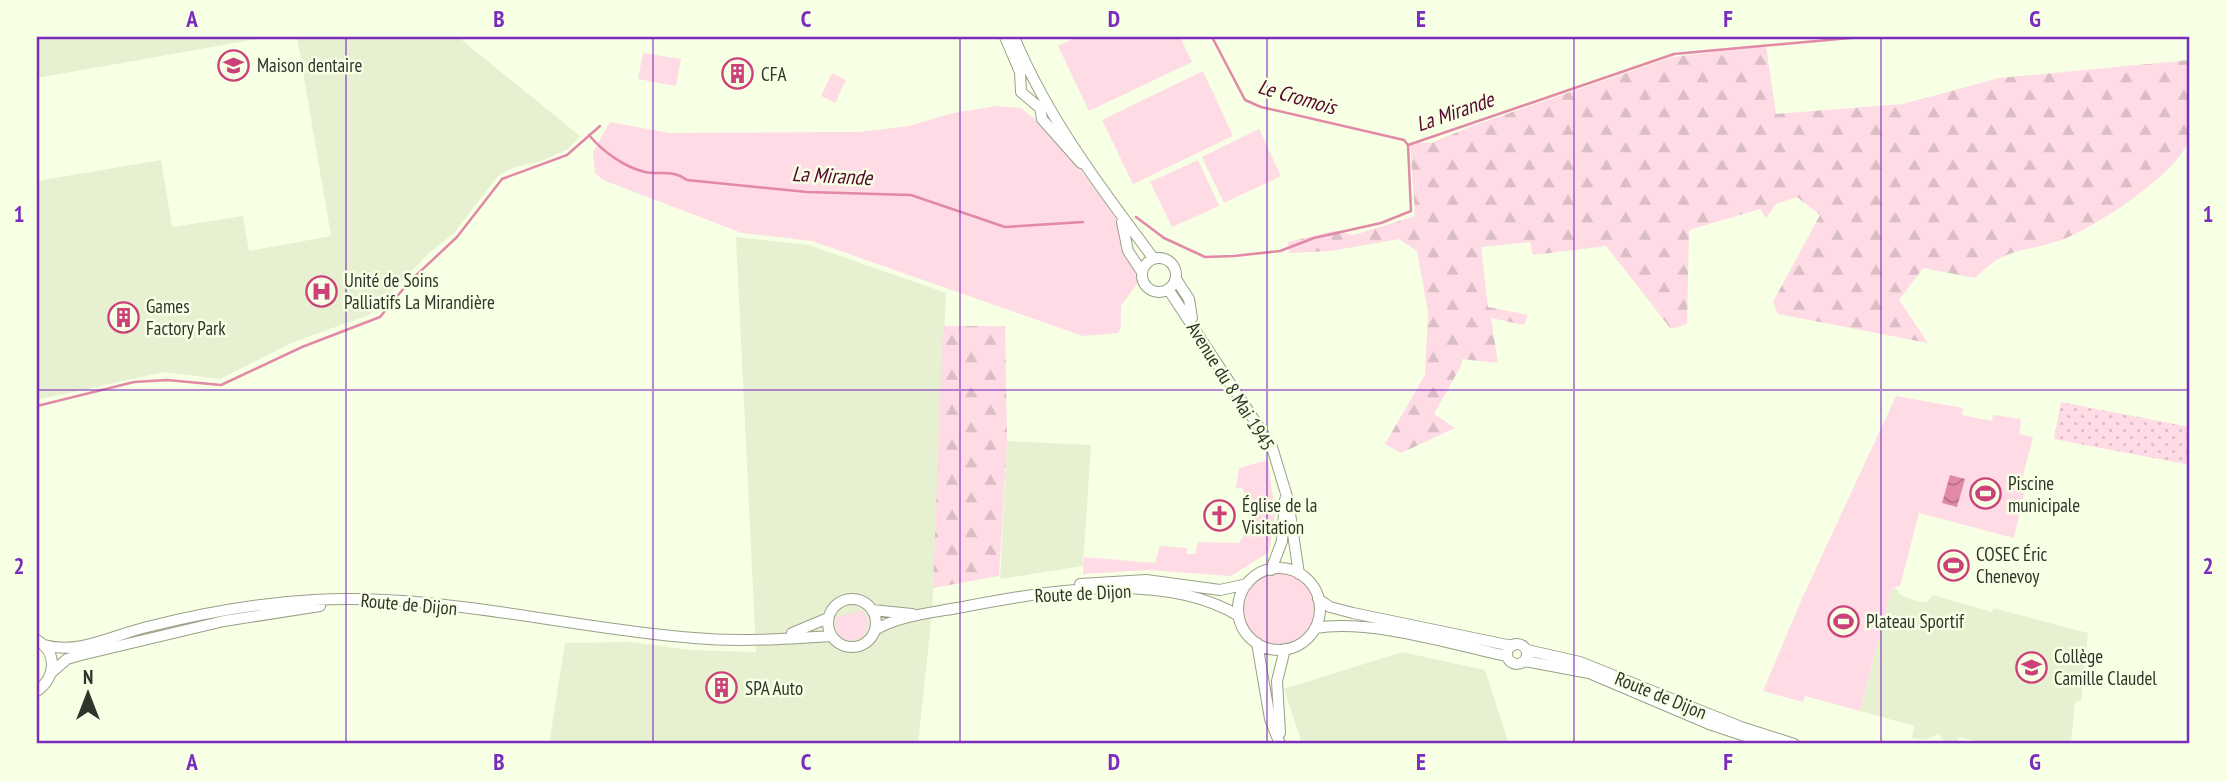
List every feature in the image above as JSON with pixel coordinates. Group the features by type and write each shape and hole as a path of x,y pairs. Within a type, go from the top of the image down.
{"main road":[{"path":"1005,37 1114,206 1153,259"},
{"path":"1014,37 1026,73 1019,87 1023,95 1040,108 1047,125 1098,181"},
{"path":"1114,206 1126,231 1128,251 1142,272 1144,283 1152,290 1168,289 1176,279"},
{"path":"1142,272 1153,259 1163,258 1172,264 1176,279 1189,299 1196,328"},
{"name":"Avenue du 8 Mai 1945","path":"1168,289 1272,447 1285,499 1282,505 1282,541 1271,570"},
{"path":"1285,499 1299,574"},
{"path":"1018,596 1104,581 1176,583 1220,590 1247,584 1271,570 1285,569 1299,574 1309,582 1318,598 1320,611 1315,628 1305,641 1285,649 1271,649 1257,643 1245,632 1239,616 1240,600 1247,584"},
{"name":"Route de Dijon","path":"875,630 923,614 1018,596 1086,589 1137,589 1212,603 1239,616"},
{"name":"Route de Dijon","path":"1318,598 1330,607 1353,613 1512,646 1520,645 1526,656 1589,673 1709,724 1769,744"},
{"name":"Route de Dijon","path":"40,642 64,649 146,627 265,604 350,599 451,607 694,638 832,636"},
{"path":"848,599 861,600 872,610 875,630 867,641 855,647 840,643 832,636 828,618 835,606 848,599"},
{"path":"37,691 67,659 274,611 387,602"},
{"name":"Route de Dijon","path":"872,610 923,614"},
{"name":"Route de Dijon","path":"778,637 817,625 828,618"},
{"name":"Route de Dijon","path":"1315,628 1348,626 1460,643 1507,656 1515,665 1526,656 1580,662 1741,727 1794,744"},
{"path":"40,642 52,658 51,673"},
{"path":"1257,643 1270,719 1281,744"},
{"path":"1507,656 1512,646"},
{"path":"1281,744 1276,705 1277,681 1285,649"}],"shaded area":[{"path":"37,37 268,37 37,78"},
{"path":"297,37 458,37 580,136 568,149 542,161 512,168 498,176 453,234 429,253 369,315 291,343 220,379 164,372 37,400 37,181 161,160 172,227 243,216 249,251 331,236"},
{"path":"736,237 809,245 946,293 932,613 918,744 549,744 565,643 632,642 689,650 756,652"},
{"path":"1007,441 1091,445 1083,566 1000,579"},
{"path":"1892,588 1897,589 1900,595 1920,602 1928,601 1933,595 1992,612 1993,608 2088,633 2081,701 2075,702 2071,744 1986,744 1959,737 1957,744 1946,744 1938,734 1925,740 1912,738 1914,726 1860,711"},
{"path":"1402,652 1485,670 1509,744 1302,744 1284,689"}],"green space":[{"path":"1077,37 1180,37 1192,62 1089,111 1058,46"},
{"path":"1766,46 1776,114 1903,104 1999,78 2190,60 2190,135 2172,165 2155,181 2115,211 2076,234 2006,255 1975,278 1923,268 1899,300 1928,343 1778,314 1773,302 1820,215 1797,197 1776,204 1766,218 1760,209 1689,230 1687,324 1671,329 1606,246 1533,255 1530,242 1481,247 1488,307 1528,315 1524,325 1491,318 1498,363 1462,359 1462,364 1434,414 1455,428 1401,453 1385,444 1425,375 1428,312 1417,251 1399,239 1331,251 1289,253 1288,242 1334,231 1354,235 1415,216 1410,142 1431,143 1472,126 1672,57"},
{"path":"643,53 681,59 676,86 638,79"},
{"path":"1203,71 1233,136 1133,184 1102,120"},
{"path":"832,73 846,80 835,103 821,96"},
{"path":"997,106 1021,108 1037,121 1081,170 1119,223 1139,270 1139,281 1121,306 1121,327 1118,333 1083,336 812,241 742,233 603,180 595,173 593,152 610,122 669,133 859,132 909,126 953,113"},
{"path":"1259,129 1281,176 1224,203 1202,157"},
{"path":"1198,160 1219,206 1172,227 1150,182"},
{"path":"943,326 1005,326 1007,441 999,576 933,588"},
{"path":"1896,396 1963,408 1962,415 1992,421 1993,415 2021,419 2019,434 2033,437 2019,491 2024,493 2014,538 1919,513 1900,586 1892,588 1860,711 1805,696 1803,702 1763,691 1801,601"},
{"path":"2061,402 2190,427 2190,465 2054,439"},
{"path":"1268,460 1275,515 1269,552 1231,576 1148,570 1083,574 1084,557 1155,563 1160,546 1187,548 1187,554 1195,554 1198,542 1239,543 1246,530 1249,509 1242,488 1236,488 1239,468"},
{"path":"1279,573 1299,579 1309,589 1315,609 1309,629 1299,639 1279,645 1259,639 1249,629 1243,609 1249,589 1259,579"},
{"path":"861,611 868,620 862,637 851,641 843,638 836,630 836,617"}],"water":[{"path":"1950,475 1965,479 1957,507 1942,503"}],"waterway":[{"name":"Le Cromois","path":"1212,37 1245,100 1261,107 1404,140 1408,145"},
{"name":"La Mirande","path":"1136,217 1164,238 1205,257 1280,251 1314,238 1381,223 1411,211 1408,145 1674,54 1861,37"},
{"path":"37,406 134,382 167,380 221,385 302,347 380,317 409,282 457,237 502,179 567,155 600,126"},
{"name":"La Mirande","path":"589,135 600,147 629,166 645,172 676,175 687,180 807,192 911,195 1005,227 1083,222"}],"place":[{"name":"Maison dentaire","path":"234,65"},
{"name":"CFA","path":"738,74"},
{"name":"Unité de Soins Palliatifs La Mirandière","path":"321,291"},
{"name":"Games Factory Park","path":"123,317"},
{"name":"Piscine municipale","path":"1985,494"},
{"name":"Église de la Visitation","path":"1219,516"},
{"name":"COSEC Éric Chenevoy","path":"1953,565"},
{"name":"Plateau Sportif","path":"1843,621"},
{"name":"Collège Camille Claudel","path":"2031,667"},
{"name":"SPA Auto","path":"722,688"}]}
